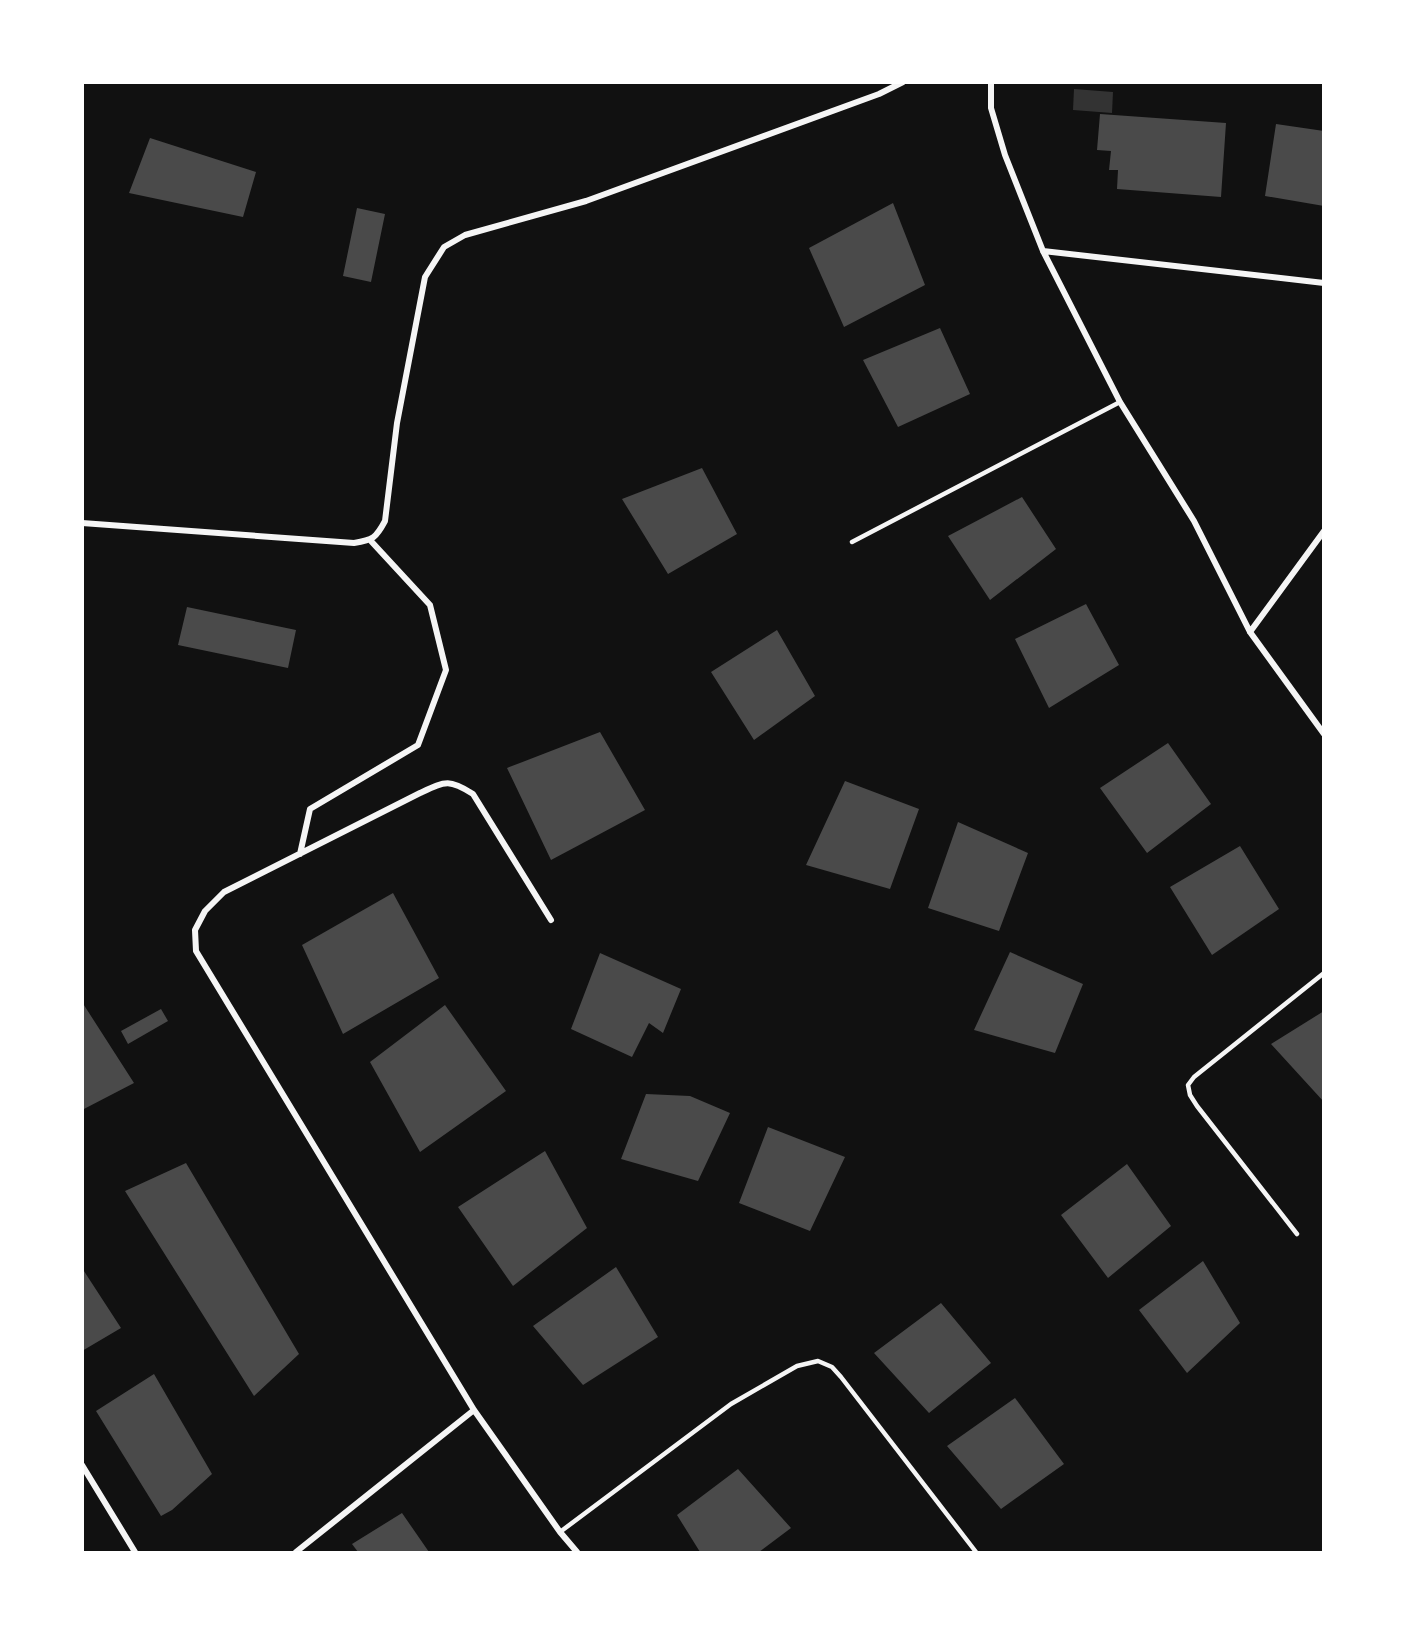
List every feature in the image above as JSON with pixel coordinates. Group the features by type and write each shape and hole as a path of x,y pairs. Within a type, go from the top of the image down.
{"street":[{"path":"82,523 354,543 370,540 378,534 386,521 398,423 425,277 444,247 465,235 586,201 879,94 903,82"},
{"path":"991,82 991,108 1005,154 1043,251 1120,402 1194,521 1251,632 1323,734"},
{"path":"1043,251 1323,283"},
{"path":"1251,632 1323,531"},
{"path":"300,854 310,809 418,745 446,670 430,605 370,540"},
{"path":"551,920 474,794 455,783 439,784 224,892 205,911 195,930 196,951 474,1410 560,1532 577,1552"},
{"path":"296,1552 474,1410"},
{"path":"82,1465 135,1552"}],"lane":[{"path":"852,542 1120,402"},
{"path":"1298,1234 1197,1106 1190,1095 1188,1085 1194,1077 1323,973"},
{"path":"560,1532 731,1404 797,1366 818,1361 832,1367 841,1377 976,1552"}],"shaded area":[{"path":"1074,89 1113,92 1112,113 1073,110"}],"building":[{"path":"1100,114 1226,123 1221,197 1117,189 1118,170 1109,170 1111,151 1097,150"},
{"path":"1276,124 1324,131 1324,206 1265,196"},
{"path":"150,138 256,172 243,217 129,193"},
{"path":"893,203 925,285 844,327 809,248"},
{"path":"357,208 385,214 371,282 343,276"},
{"path":"940,328 970,394 898,427 863,360"},
{"path":"702,468 737,534 668,574 622,499"},
{"path":"1022,497 1056,549 990,600 948,536"},
{"path":"1086,604 1119,665 1049,708 1015,639"},
{"path":"187,607 296,630 288,668 178,645"},
{"path":"777,630 815,696 754,740 711,672"},
{"path":"600,732 645,810 551,860 507,768"},
{"path":"1168,743 1211,804 1147,853 1100,788"},
{"path":"845,781 919,809 890,889 806,865"},
{"path":"958,822 1028,853 999,931 928,908"},
{"path":"1240,846 1279,909 1212,955 1170,887"},
{"path":"393,893 439,978 343,1034 302,945"},
{"path":"1010,952 1083,984 1055,1053 974,1030"},
{"path":"600,953 681,989 663,1033 649,1023 632,1057 571,1029"},
{"path":"82,1002 134,1083 82,1110"},
{"path":"445,1005 506,1091 420,1152 370,1062"},
{"path":"161,1009 168,1021 128,1044 121,1031"},
{"path":"1324,1011 1324,1102 1271,1044"},
{"path":"646,1094 690,1096 730,1113 698,1181 621,1159"},
{"path":"768,1127 845,1157 810,1231 739,1203"},
{"path":"545,1151 587,1228 513,1286 458,1207"},
{"path":"186,1163 299,1354 254,1396 125,1191"},
{"path":"1127,1164 1171,1226 1108,1278 1061,1215"},
{"path":"1203,1261 1240,1323 1187,1373 1139,1310"},
{"path":"616,1267 658,1337 583,1385 533,1326"},
{"path":"82,1268 121,1328 82,1351"},
{"path":"941,1303 991,1363 929,1413 874,1353"},
{"path":"154,1374 212,1474 172,1510 161,1516 96,1411"},
{"path":"1015,1398 1064,1464 1001,1509 947,1446"},
{"path":"738,1469 791,1528 759,1552 700,1552 677,1515"},
{"path":"402,1513 429,1552 358,1552 352,1544"}]}
